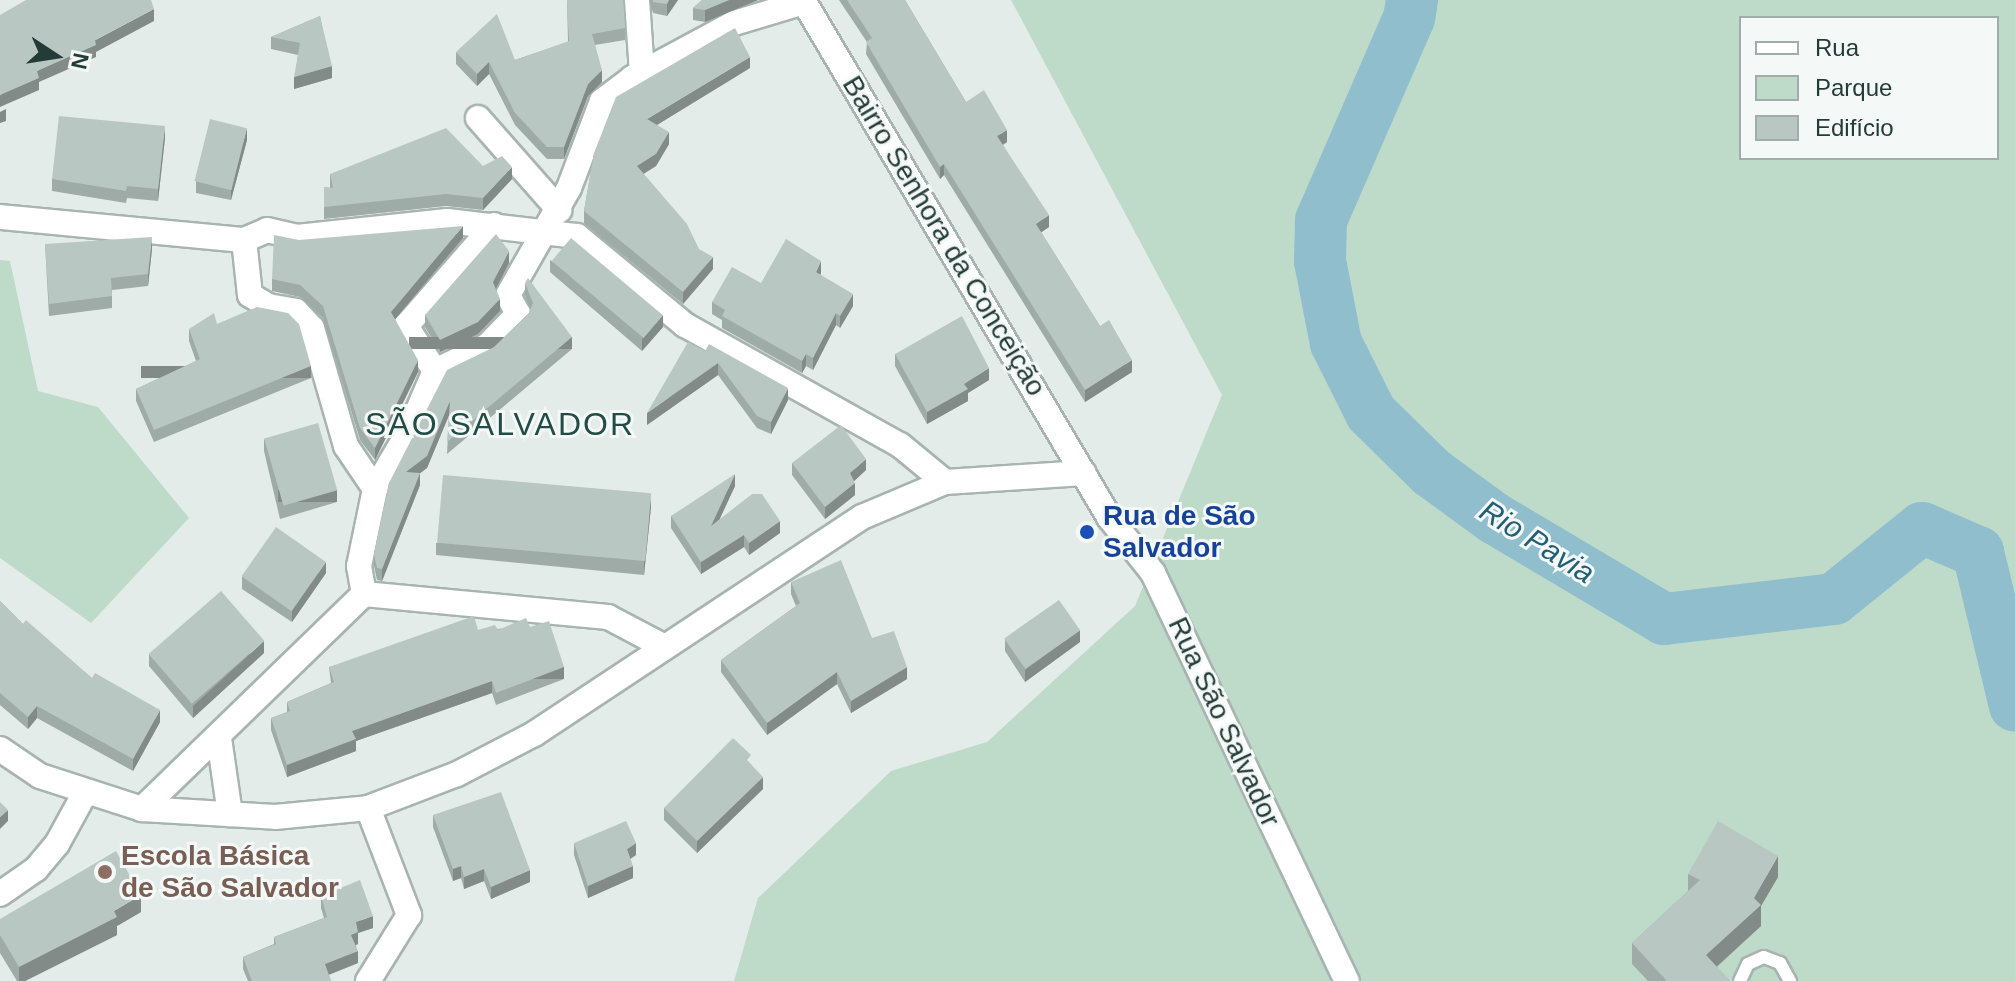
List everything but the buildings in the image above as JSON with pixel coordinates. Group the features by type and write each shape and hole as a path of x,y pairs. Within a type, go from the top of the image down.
{"street":[{"path":"637,0 642,73"},
{"path":"364,594 359,566 375,489 409,431 435,371 487,346 518,314 508,295 559,210 602,101 642,73 734,23 804,1"},
{"name":"Bairro Senhora da Conceição","path":"804,1 1084,473"},
{"path":"478,118 559,210"},
{"path":"0,217 244,240 267,230 297,237 420,222 494,225 577,236 685,325 900,445 945,482"},
{"path":"435,371 406,326 494,225"},
{"path":"244,240 250,295 268,306 296,311 312,328 346,446 375,489"},
{"path":"0,749 40,776 142,809 275,817 368,808 457,774 534,734 862,517 945,482 1084,473"},
{"name":"Rua São Salvador","path":"1084,473 1109,517 1153,573 1347,981"},
{"path":"364,594 608,617 665,647"},
{"path":"142,809 219,738 364,594"},
{"path":"219,738 230,814"},
{"path":"0,894 36,869 57,844 86,791"},
{"path":"368,808 409,915 368,981"}],"lane":[{"path":"1740,981 1748,964 1764,957 1780,963 1790,981"}],"green space":[{"path":"1011,0 2015,0 2015,981 734,981 758,898 891,771 987,742 1135,606 1222,395"},
{"path":"0,260 10,261 38,391 98,407 189,518 91,623 0,558"}],"waterway":[{"name":"Rio Pavia","path":"1412,0 1409,18 1321,220 1320,261 1336,343 1371,413 1431,472 1494,518 1664,619 1834,599 1922,528 1978,552 2015,706"}],"place":[{"name":"Rua de São Salvador","path":"1087,532"},
{"name":"Escola Básica de São Salvador","path":"105,872"}],"district":[{"name":"SÃO SALVADOR","path":"500,424"}]}
